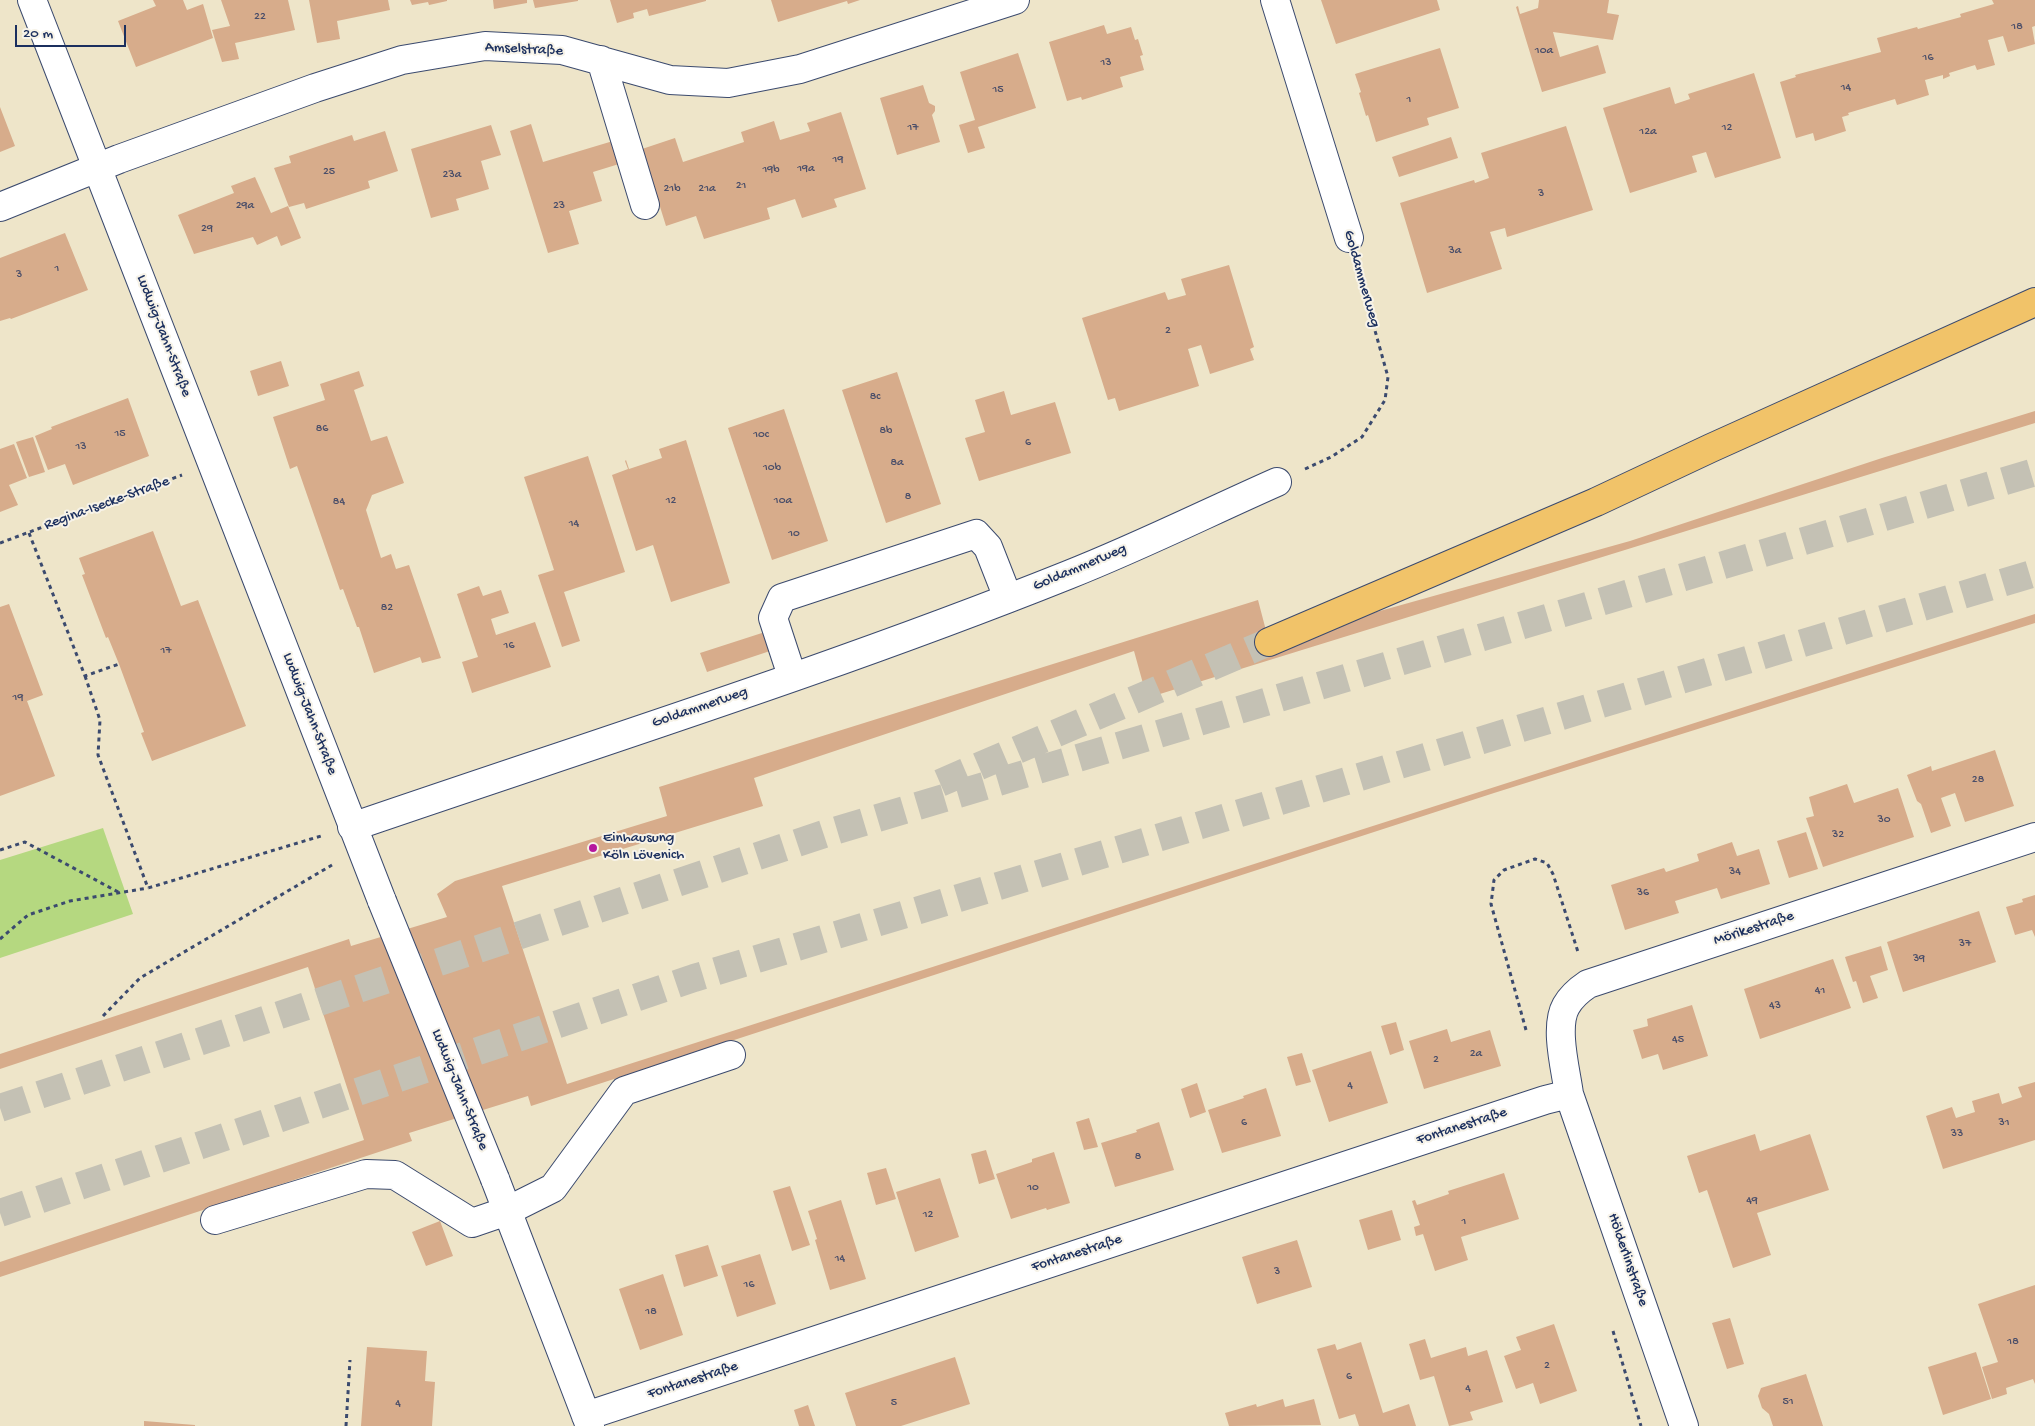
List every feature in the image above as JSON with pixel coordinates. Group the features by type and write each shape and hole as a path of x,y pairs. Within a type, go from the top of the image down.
{"highway":[{"path":"1269,642 1596,502 2035,302"}],"street":[{"name":"Ludwig-Jahn-Straße","path":"32,0 214,464 352,827 495,1179 588,1421"},
{"name":"Amselstraße","path":"97,167 315,88 402,60 485,46 562,50 670,80 728,83 800,69 1015,0"},
{"name":"Goldammerweg","path":"1275,0 1349,238"},
{"path":"601,60 645,205"},
{"path":"0,207 97,167"},
{"name":"Goldammerweg","path":"352,827 792,676 1008,598 1070,574 1277,482"},
{"path":"792,676 773,618 782,598 976,534 988,547 1008,598"},
{"name":"Mörikestraße","path":"1569,1094 1562,1046 1561,1021 1565,1006 1574,994 1588,984 2035,837"},
{"path":"215,1220 366,1174 396,1175 472,1223 507,1211 553,1188 624,1091 731,1054"},
{"name":"Fontanestraße","path":"588,1421 1545,1100 1569,1094"},
{"name":"Hölderlinstraße","path":"1569,1094 1684,1426"}],"path":[{"name":"Goldammerweg","path":"1277,482 1331,457 1362,437 1385,400 1388,377 1349,238"},
{"name":"Regina-Isecke-Straße","path":"0,543 214,464"},
{"path":"29,533 100,720 98,755 148,888"},
{"path":"84,676 119,664"},
{"path":"0,938 28,915 70,901 148,888 352,827"},
{"path":"0,850 25,842 120,893"},
{"path":"1527,1034 1491,904 1494,880 1504,870 1535,859 1547,863 1553,874 1588,984"},
{"path":"103,1016 140,978 329,866"},
{"path":"346,1426 350,1360"}],"green space":[{"path":"103,828 133,914 0,958 0,860"}],"building":[{"path":"153,0 183,0 187,10 203,4 213,38 136,67 118,21 156,6"},
{"path":"221,0 288,0 295,30 235,43 239,59 222,62 212,30 230,26"},
{"path":"309,0 388,0 390,10 337,21 340,39 317,43"},
{"path":"410,0 447,1 429,5 428,2 412,5"},
{"path":"493,0 527,0 527,3 494,9"},
{"path":"533,0 578,0 578,1 535,8"},
{"path":"610,0 706,1 649,16 647,9 633,13 634,18 617,23"},
{"path":"771,0 860,0 848,4 847,1 778,22"},
{"path":"1321,0 1437,0 1440,10 1336,44"},
{"path":"1539,0 1609,0 1607,13 1619,15 1613,40 1553,32 1560,57 1598,45 1606,73 1542,92 1516,7 1518,6 1520,14 1538,8"},
{"path":"1992,0 2035,0 2035,26 2032,27 2035,44 2008,52 2003,36 1988,40 1995,65 1977,70 1975,65 1949,73 1950,76 1943,79 1943,75 1925,80 1929,95 1897,105 1895,99 1848,113 1849,115 1842,117 1846,131 1815,141 1813,133 1796,138 1780,82 1796,77 1795,75 1881,52 1877,38 1961,17 1960,14 1994,4"},
{"path":"1104,25 1107,34 1131,27 1135,40 1138,39 1143,55 1140,56 1144,70 1120,77 1123,87 1082,100 1081,97 1067,101 1049,42"},
{"path":"1440,48 1459,108 1427,118 1429,125 1376,142 1368,115 1366,116 1355,74"},
{"path":"1018,53 1036,108 978,127 985,148 968,153 959,125 975,120 960,72"},
{"path":"1754,73 1781,158 1715,178 1706,152 1692,156 1697,172 1630,193 1603,108 1670,87 1675,104 1690,99 1688,94"},
{"path":"923,85 929,103 935,106 935,111 932,115 940,142 897,155 880,98"},
{"path":"0,107 15,146 0,152"},
{"path":"841,112 866,189 834,199 837,207 802,218 795,199 767,208 770,219 704,239 696,216 666,226 642,149 675,138 683,162 744,142 741,132 774,121 780,140 810,131 807,123"},
{"path":"531,124 543,162 613,141 619,164 593,172 602,201 569,211 579,244 548,253 510,131"},
{"path":"491,125 501,155 481,161 489,189 456,199 459,210 431,218 411,149"},
{"path":"1566,126 1593,210 1507,237 1505,228 1490,232 1502,269 1427,293 1400,203 1474,180 1475,183 1489,178 1481,153"},
{"path":"385,131 398,171 368,181 370,188 306,209 304,203 289,207 274,168 291,163 289,156 352,135 354,141"},
{"path":"1451,137 1458,158 1399,177 1392,157"},
{"path":"255,177 271,213 288,206 301,238 281,246 277,236 257,245 253,237 194,254 178,215 234,193 231,186"},
{"path":"65,233 88,290 11,319 0,321 0,258"},
{"path":"1229,265 1254,347 1250,349 1254,360 1210,374 1201,345 1188,349 1199,386 1119,411 1115,398 1108,400 1082,318 1165,292 1168,300 1186,295 1181,279"},
{"path":"281,361 289,386 258,396 250,371"},
{"path":"359,371 364,386 354,390 371,441 387,436 404,483 372,495 366,510 381,558 391,554 396,569 409,565 441,658 422,663 420,657 374,673 359,627 357,627 343,589 340,590 297,466 290,469 273,417 325,400 320,384"},
{"path":"897,372 941,504 886,523 842,390"},
{"path":"1004,391 1011,415 1055,402 1071,453 979,481 965,438 985,432 975,400"},
{"path":"128,398 149,456 73,485 65,464 48,470 35,436 52,429 51,427"},
{"path":"784,409 828,541 772,560 728,428"},
{"name":"Einhausung Köln Lövenich","path":"2035,411 2035,423 1147,698 1134,651 754,778 763,806 502,886 567,1084 2035,614 2035,623 1494,793 531,1106 528,1096 409,1133 412,1141 0,1277 0,1262 364,1140 308,967 0,1069 0,1054 349,939 351,946 447,917 437,894 455,881 667,816 659,787 1258,600 1269,642 1630,541 1882,458"},
{"path":"33,437 45,472 29,477 16,442"},
{"path":"686,440 730,583 671,602 653,545 636,551 612,475 628,469 626,460 629,469 662,458 659,449"},
{"path":"14,444 27,478 9,485 18,505 0,512 0,449"},
{"path":"588,456 625,572 564,592 580,641 562,647 538,575 554,570 524,477"},
{"path":"153,531 181,606 198,600 246,726 152,761 141,733 144,732 119,664 108,637 106,638 82,575 85,574 79,558"},
{"path":"479,586 483,596 501,590 509,613 491,619 496,635 535,622 551,667 472,693 462,662 478,657 457,594"},
{"path":"9,604 43,695 27,701 55,776 0,796 0,607"},
{"path":"765,632 770,651 707,672 700,653"},
{"path":"1995,750 2014,806 1965,822 1955,793 1941,798 1951,826 1931,833 1921,804 1917,801 1907,775 1931,766 1932,771"},
{"path":"1847,784 1854,803 1898,788 1914,837 1823,867 1806,818 1814,816 1809,797"},
{"path":"1806,832 1818,869 1789,878 1777,841"},
{"path":"1732,842 1737,856 1759,849 1770,884 1721,899 1717,888 1675,901 1679,913 1625,930 1611,885 1664,868 1666,872 1699,861 1697,854"},
{"path":"2035,895 2035,937 2032,930 2015,935 2006,907 2023,902 2022,899"},
{"path":"1979,911 1996,962 1903,992 1887,942"},
{"path":"1881,946 1888,970 1870,976 1878,998 1863,1003 1856,981 1853,982 1845,957"},
{"path":"1833,959 1851,1008 1760,1039 1744,989"},
{"path":"1692,1005 1708,1056 1663,1070 1658,1054 1642,1059 1633,1030 1648,1026 1647,1019"},
{"path":"1396,1022 1404,1050 1390,1055 1381,1026"},
{"path":"1447,1029 1451,1042 1490,1030 1501,1066 1424,1089 1409,1041"},
{"path":"1371,1051 1388,1103 1329,1122 1312,1070"},
{"path":"1302,1053 1311,1082 1296,1086 1287,1057"},
{"path":"2035,1082 2035,1140 1943,1169 1926,1116 1952,1107 1956,1118 1975,1112 1972,1101 1999,1093 2002,1104 2022,1097 2018,1087"},
{"path":"1197,1083 1206,1112 1190,1118 1181,1089"},
{"path":"1266,1088 1281,1136 1222,1153 1208,1110 1244,1098 1243,1096"},
{"path":"1089,1118 1098,1147 1084,1150 1076,1122"},
{"path":"1159,1122 1174,1170 1115,1187 1101,1143 1137,1132 1136,1130"},
{"path":"1755,1134 1760,1151 1810,1134 1829,1190 1757,1213 1771,1255 1733,1268 1707,1190 1699,1193 1687,1156"},
{"path":"986,1150 995,1179 979,1184 971,1154"},
{"path":"1054,1152 1070,1203 1011,1219 996,1174 1032,1162 1032,1159"},
{"path":"886,1168 896,1199 876,1205 867,1173"},
{"path":"1504,1173 1519,1219 1461,1237 1468,1260 1435,1271 1423,1234 1416,1236 1414,1227 1420,1225 1412,1201 1415,1200 1417,1205 1449,1194 1448,1191"},
{"path":"940,1178 959,1237 915,1252 896,1192"},
{"path":"790,1186 810,1245 792,1251 773,1191"},
{"path":"841,1200 866,1279 830,1290 808,1211"},
{"path":"1392,1210 1401,1240 1368,1250 1359,1220"},
{"path":"440,1221 453,1256 426,1266 412,1232"},
{"path":"1297,1240 1312,1287 1257,1304 1242,1257"},
{"path":"708,1245 718,1276 684,1287 675,1255"},
{"path":"760,1254 776,1304 737,1317 721,1266"},
{"path":"663,1274 683,1335 640,1350 619,1289"},
{"path":"2035,1285 2035,1384 2033,1379 2006,1388 2007,1394 1992,1399 1982,1367 1998,1362 1978,1304"},
{"path":"1730,1318 1744,1364 1727,1369 1712,1323"},
{"path":"1554,1324 1577,1391 1540,1404 1533,1383 1516,1389 1504,1356 1521,1350 1516,1337"},
{"path":"1425,1339 1431,1358 1466,1347 1468,1356 1487,1350 1503,1402 1470,1412 1473,1420 1449,1426 1434,1376 1420,1380 1409,1344"},
{"path":"1361,1342 1383,1413 1409,1404 1416,1426 1359,1426 1355,1414 1339,1419 1317,1349 1335,1344 1337,1350"},
{"path":"367,1347 427,1351 425,1381 435,1382 432,1426 361,1426"},
{"path":"1976,1352 1991,1399 1943,1415 1928,1367"},
{"path":"955,1357 970,1404 901,1426 856,1426 845,1393"},
{"path":"1806,1374 1823,1426 1773,1426 1769,1414 1762,1408 1758,1396 1761,1388"},
{"path":"1283,1399 1285,1407 1314,1399 1321,1425 1229,1426 1225,1413 1256,1404 1257,1407"},
{"path":"808,1405 815,1426 799,1426 794,1410"},
{"path":"144,1421 195,1425 195,1426 144,1426"}],"tunnel":[{"path":"0,1108 824,834 2035,472"},
{"path":"0,1213 694,978 2035,573"},
{"path":"940,783 1269,642"}],"place":[{"name":"Einhausung Köln Lövenich","path":"593,848"}]}
